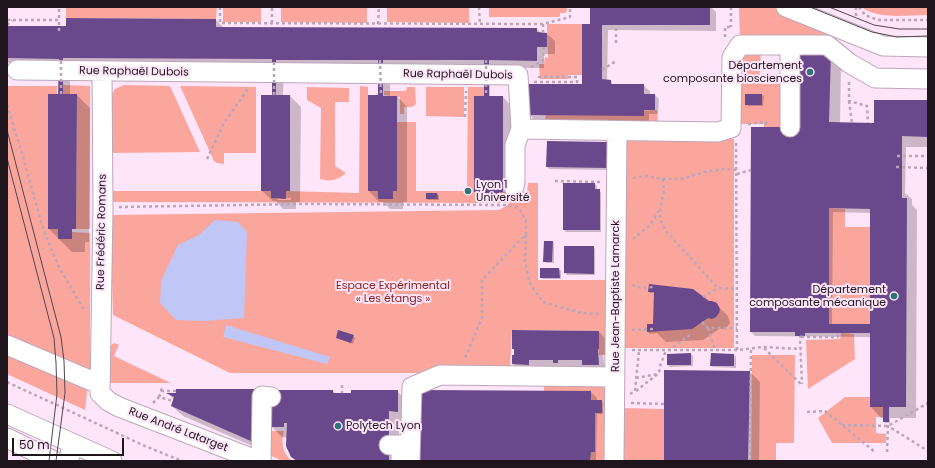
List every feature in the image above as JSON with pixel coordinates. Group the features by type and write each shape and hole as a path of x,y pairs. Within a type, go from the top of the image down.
{"street":[{"path":"786,7 883,46 928,47"},
{"path":"790,44 790,127"},
{"path":"514,187 515,145 521,129 718,132 733,130 732,57 740,45 827,45 849,63 875,78 928,79"},
{"name":"Rue Raphaël Dubois","path":"17,70 524,78 521,129"},
{"name":"Rue Frédéric Romans","path":"100,388 103,207 102,71"},
{"name":"Rue Jean-Baptiste Lamarck","path":"614,461 617,131"},
{"name":"Rue André Latarget","path":"7,345 100,388 108,401 119,407 260,461"},
{"path":"410,461 412,387 440,375 615,377"},
{"path":"260,461 262,396 271,397"},
{"path":"7,414 45,432 70,452 112,461"},
{"path":"7,438 44,459 45,432"},
{"path":"389,445 401,445 401,461"}],"path":[{"path":"59,7 59,31"},
{"path":"220,7 220,23 378,24 543,24 570,17 570,7"},
{"path":"272,7 272,23"},
{"path":"378,24 379,7"},
{"path":"479,7 480,24"},
{"path":"731,7 731,13"},
{"path":"859,7 866,15 878,20 928,20"},
{"path":"7,20 59,20"},
{"path":"7,25 12,20"},
{"path":"543,24 543,32"},
{"path":"616,25 616,43"},
{"path":"725,42 725,27 731,27"},
{"path":"524,78 543,60 544,47"},
{"path":"60,94 61,58"},
{"path":"380,60 381,96"},
{"path":"486,60 486,96"},
{"path":"602,70 616,61"},
{"path":"274,74 274,95"},
{"path":"577,77 577,82 524,78 577,77"},
{"path":"207,159 234,107 252,84"},
{"path":"377,84 386,84"},
{"path":"465,117 466,84"},
{"path":"479,84 493,84"},
{"path":"849,101 852,123"},
{"path":"7,105 44,232 59,267 88,316"},
{"path":"737,350 737,170 733,130 750,123 766,122 766,125 764,125"},
{"path":"896,156 928,156"},
{"path":"896,167 928,168"},
{"path":"555,181 616,182 646,176 663,179 681,179 705,172 724,169 737,170"},
{"path":"737,174 751,170"},
{"path":"663,179 664,191 660,209 660,219 665,230 718,288"},
{"path":"118,207 305,204 508,205 519,208 526,220 525,261 530,284 543,302 615,323 653,329"},
{"path":"616,245 630,242 650,225 660,209"},
{"path":"440,375 466,358 482,318 482,280 526,234"},
{"path":"616,280 642,288 654,287"},
{"path":"703,297 718,288 736,289"},
{"path":"702,322 708,328 716,350"},
{"path":"708,328 737,328"},
{"path":"763,348 802,385 801,336 838,337 838,333"},
{"path":"635,391 659,374 660,366 665,353 690,335"},
{"path":"615,350 737,350 763,348 801,349"},
{"path":"750,461 751,349"},
{"path":"637,378 659,374"},
{"path":"7,382 145,446 182,461"},
{"path":"342,385 342,393"},
{"path":"159,398 161,390 176,391"},
{"path":"615,403 664,404"},
{"path":"888,426 928,403"},
{"path":"807,412 825,411 875,452"},
{"path":"886,422 888,426 887,452"},
{"path":"842,425 888,426 928,451"}],"green space":[{"path":"66,7 217,7 216,19 66,18"},
{"path":"223,7 261,7 261,22 223,22"},
{"path":"281,7 367,7 367,23 281,22"},
{"path":"387,7 469,7 469,23 387,22"},
{"path":"489,7 567,7 567,11 565,13 560,13 560,16 558,17 489,17"},
{"path":"739,7 773,7 841,35 740,39"},
{"path":"861,7 928,7 928,15 893,16 876,14"},
{"path":"547,24 582,24 582,75 568,75 568,79 540,79 539,64 544,64 545,57 548,58"},
{"path":"761,52 759,84 788,84 788,127 764,127 764,124 739,124 739,53"},
{"path":"63,85 90,86 90,229 76,229 77,94 63,94"},
{"path":"124,85 170,86 200,152 112,153 111,96 115,89"},
{"path":"7,86 57,86 57,94 48,94 48,229 58,229 58,239 72,239 72,232 90,233 90,370 7,336"},
{"path":"180,86 256,87 256,153 224,153 224,164 214,161"},
{"path":"360,86 368,87 368,191 378,191 378,199 393,191 397,191 397,122 416,122 416,191 467,191 468,87 484,87 484,96 474,96 474,192 484,192 484,199 499,199 499,192 507,192 507,203 111,202 111,191 271,191 272,198 286,198 286,191 359,193"},
{"path":"307,87 349,88 349,102 335,102 335,166 346,173 334,180 320,179 321,108 307,100"},
{"path":"407,87 415,87 416,104 412,107 404,107 404,114 400,114 400,97 384,95 384,91 406,91"},
{"path":"426,87 464,87 464,117 426,116"},
{"path":"657,110 658,122 545,120 546,115"},
{"path":"623,137 734,139 734,348 621,348"},
{"name":"Espace Expérimental « Les étangs »","path":"528,183 538,183 538,280 609,280 610,355 599,355 599,331 512,330 510,371 425,373 230,373 113,315 110,215 499,210 508,205 512,192 527,192"},
{"path":"829,208 845,209 845,227 870,227 870,324 829,324"},
{"path":"841,333 854,334 855,359 808,389 806,340 840,339"},
{"path":"114,343 119,345 114,356 171,383 107,383 107,348"},
{"path":"7,353 88,383 85,410 7,374"},
{"path":"752,355 795,355 794,443 776,443 776,461 751,460"},
{"path":"544,379 606,380 607,460 590,460 591,413 602,400 591,400 544,391"},
{"path":"845,397 870,397 870,407 883,407 883,417 876,417 876,433 886,434 886,443 832,443 818,418"},
{"path":"621,408 664,409 664,461 621,461"},
{"path":"267,431 284,431 284,451 292,461 283,461 267,454"}],"water":[{"path":"215,220 238,222 247,232 244,318 205,321 176,320 160,303 161,281 178,245 199,235"},
{"path":"226,325 330,357 327,364 223,337"}],"building":[{"path":"590,7 710,7 710,25 602,25 602,79 611,80 611,84 644,84 644,94 655,94 655,110 644,110 644,116 528,115 529,84 582,84 582,24 590,24"},
{"path":"66,18 216,19 216,27 537,28 537,32 547,33 547,47 537,47 537,61 489,60 489,96 503,96 503,192 499,192 499,199 484,199 484,192 474,192 474,96 484,96 484,60 383,60 383,96 397,96 397,191 393,191 393,199 378,199 378,191 368,191 368,95 378,95 378,60 276,60 276,95 290,95 290,191 286,191 286,199 271,198 271,191 261,191 261,95 272,95 272,59 63,58 63,94 77,94 76,229 72,229 72,239 58,239 58,229 48,229 48,94 58,94 59,59 7,58 7,26 66,26"},
{"path":"793,52 831,52 829,122 874,123 874,100 928,100 928,137 902,136 902,198 907,198 906,407 889,407 889,422 883,422 883,407 870,407 870,333 805,333 805,336 795,336 795,332 750,332 751,127 793,127","holes":["829,208 870,209 870,324 829,324"]},
{"path":"745,94 762,94 762,105 745,105"},
{"path":"547,141 607,142 607,168 546,167"},
{"path":"563,183 595,183 595,189 600,189 600,230 563,230"},
{"path":"426,193 437,193 438,199 426,199"},
{"path":"544,241 553,241 552,262 543,262"},
{"path":"564,246 594,246 594,274 564,273"},
{"path":"540,268 559,268 560,278 540,278"},
{"path":"649,284 693,289 709,301 717,303 720,309 719,313 716,317 712,319 708,318 692,329 647,332 647,324 653,324 654,292 648,292"},
{"path":"338,330 354,335 351,343 336,338"},
{"path":"512,330 599,331 599,365 582,365 582,360 558,360 558,363 553,363 553,360 529,360 529,365 512,364 514,349 512,349"},
{"path":"691,353 691,365 667,365 667,354"},
{"path":"711,353 734,354 734,366 710,366"},
{"path":"664,370 750,371 748,461 664,461"},
{"path":"176,389 254,389 253,442 171,406 174,397 166,393 176,393"},
{"name":"Polytech Lyon","path":"271,390 333,390 333,393 351,393 351,390 398,390 398,412 389,411 389,461 297,461 291,457 286,446 287,423 284,423 284,427 271,427"},
{"path":"419,390 591,391 591,400 602,400 602,413 595,413 595,452 591,452 590,460 419,461"}],"tram line":[{"path":"810,7 872,32 897,37 928,36"},
{"path":"829,7 874,25 899,29 928,29"},
{"path":"7,130 61,337 64,361 65,393 56,461"},
{"path":"7,158 54,338 57,394 49,461"}],"place":[{"name":"Département composante biosciences","path":"810,72"},
{"name":"Lyon 1 Université","path":"468,191"},
{"name":"Département composante mécanique","path":"894,296"},
{"name":"Polytech Lyon","path":"338,426"}]}
